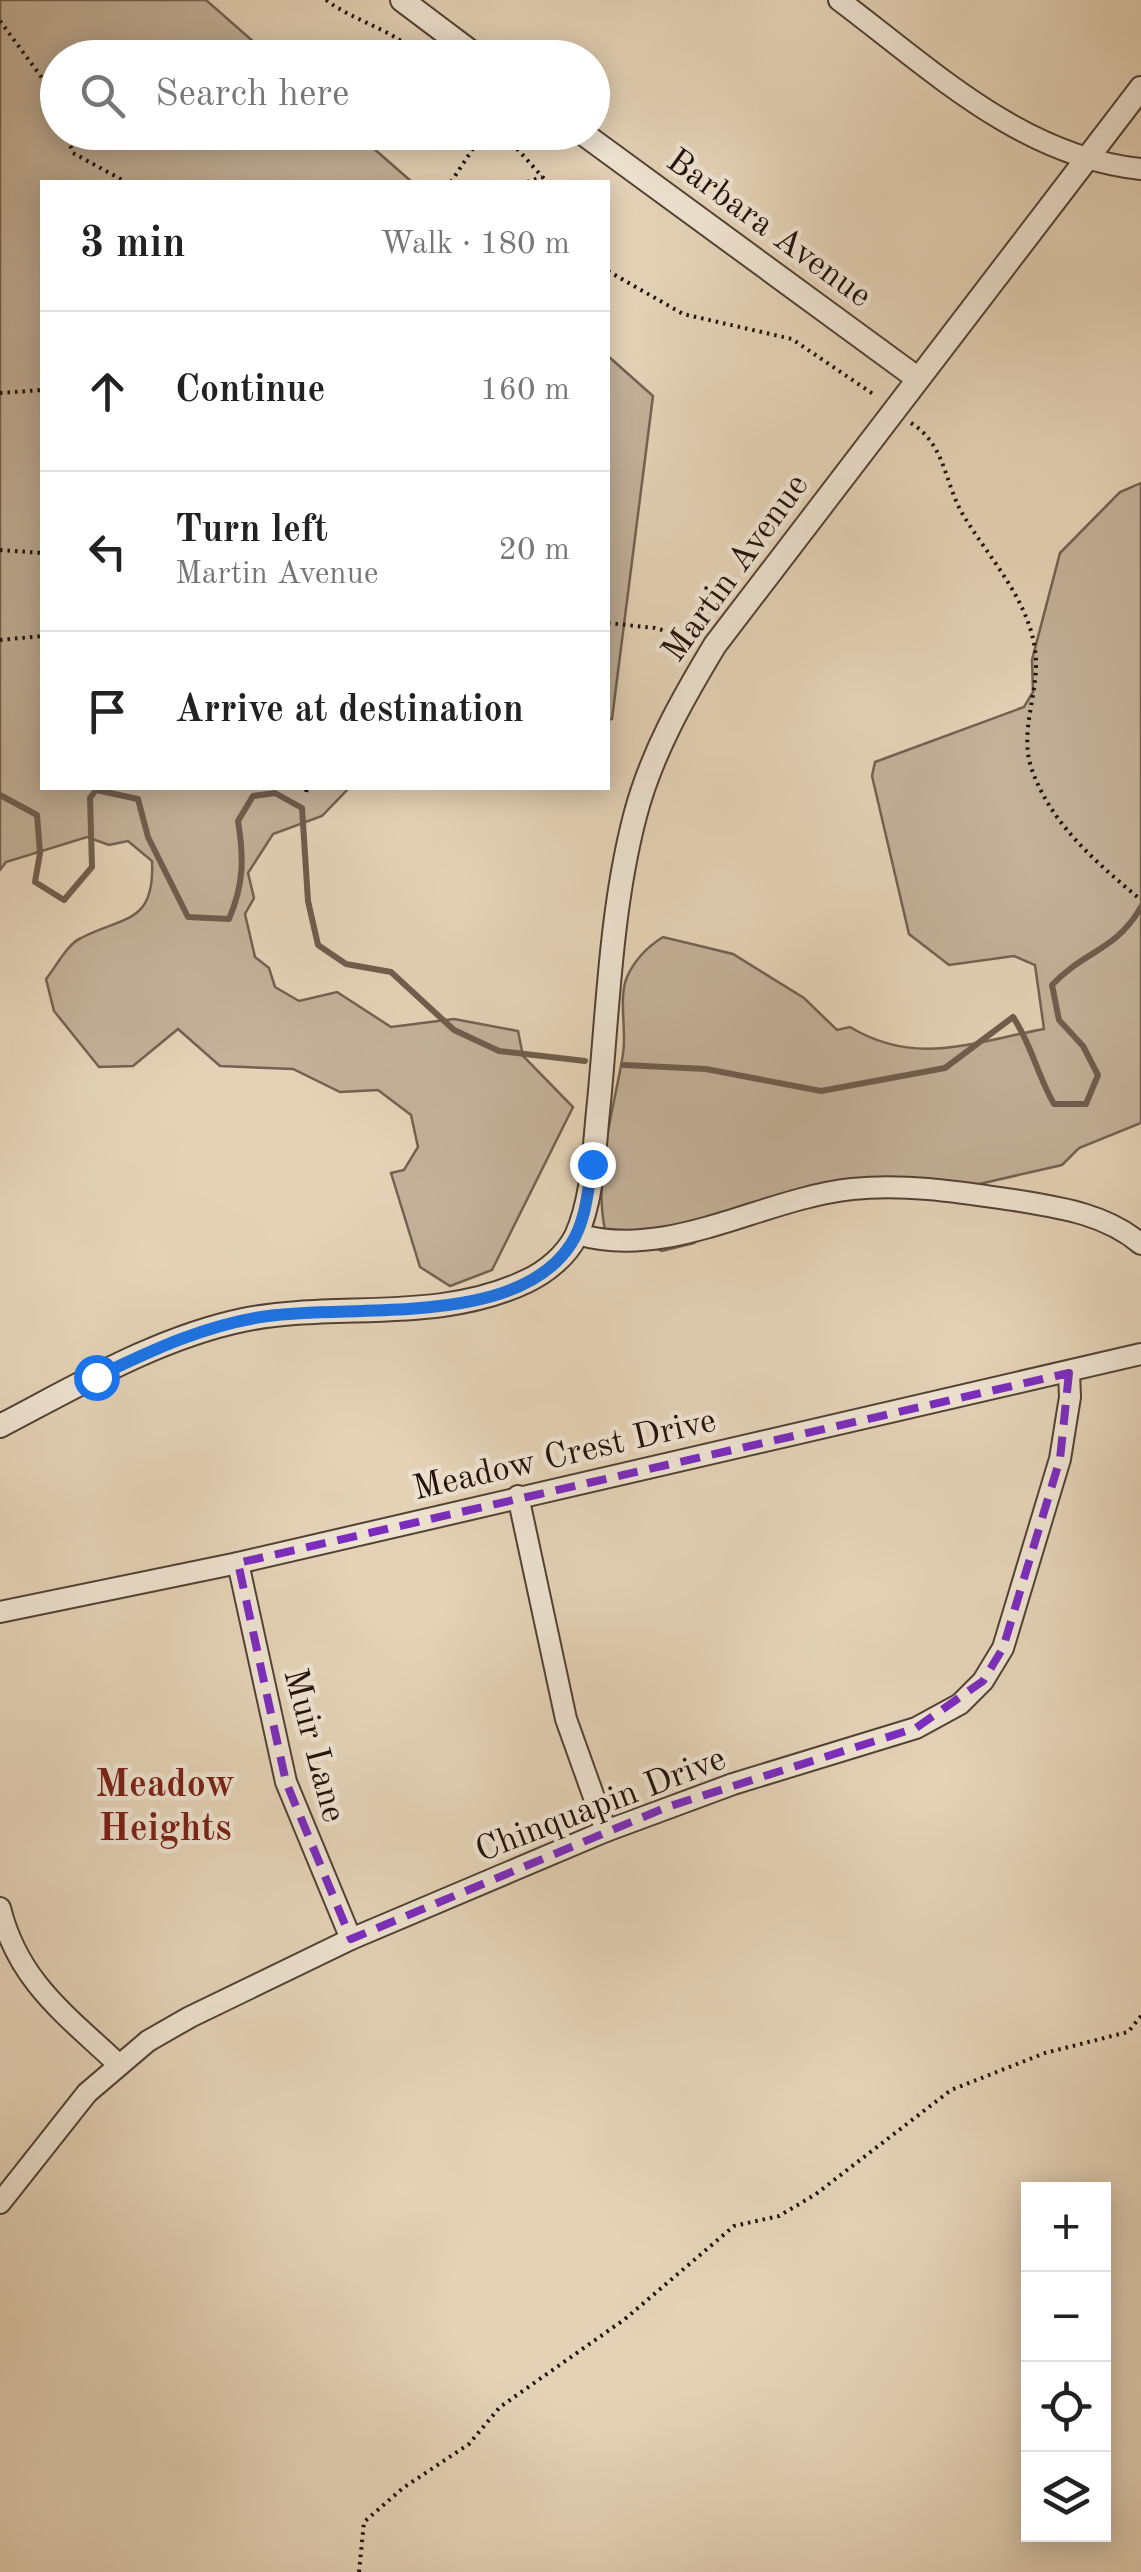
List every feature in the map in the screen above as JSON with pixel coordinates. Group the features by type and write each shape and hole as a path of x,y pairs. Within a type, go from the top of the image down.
{"street":[{"path":"402,0 455,40"},
{"path":"839,0 1000,120 1040,142 1089,159 1141,169"},
{"name":"Martin Avenue","path":"577,1234 592,1164 620,901 636,815 668,727 716,644 1141,88"},
{"name":"Barbara Avenue","path":"606,150 917,378"},
{"path":"0,1426 135,1358 212,1328 270,1316 441,1306 503,1292 552,1265 577,1234 606,1242 654,1240 824,1194 890,1188 964,1192 1060,1208 1112,1224 1141,1244"},
{"name":"Meadow Crest Drive","path":"0,1612 238,1562 1141,1354"},
{"name":"Chinquapin Drive","path":"0,2203 88,2093 118,2064 190,2017 351,1939 606,1831 733,1784 916,1728 960,1704 983,1682 1004,1648 1060,1458 1070,1397 1069,1373"},
{"path":"518,1496 566,1719 606,1831"},
{"name":"Muir Lane","path":"238,1562 286,1782 351,1939"},
{"path":"0,1908 9,1943 24,1971 118,2064"}],"path":[{"path":"326,0 354,20 398,40"},
{"path":"0,21 40,75"},
{"path":"72,150 122,180"},
{"path":"452,180 472,150"},
{"path":"518,150 545,180"},
{"path":"610,272 683,314 792,340 925,432 943,460 959,508 1012,587 1036,660 1027,738 1032,767 1058,820 1089,855 1141,900"},
{"path":"0,393 40,390"},
{"path":"0,550 40,552"},
{"path":"610,623 655,628 716,644"},
{"path":"0,640 40,636"},
{"path":"358,2572 364,2522 404,2488 469,2444 500,2407 625,2319 734,2226 779,2216 816,2194 951,2090 1046,2053 1128,2032 1141,2016"}],"highlighted area":[{"path":"1069,1373 1060,1459 1003,1648 983,1681 916,1728 667,1807 351,1939 286,1782 238,1563"}],"shaded area":[{"path":"0,0 206,0 252,40 40,40 40,150 375,150 410,180 40,180 40,790 347,790 322,816 273,834 248,873 254,898 245,914 255,957 269,968 275,987 299,1001 337,992 391,1027 454,1019 518,1031 523,1056 573,1107 492,1270 450,1286 420,1267 391,1173 404,1170 418,1147 411,1115 378,1090 340,1092 293,1069 220,1066 178,1029 133,1066 99,1067 54,1011 46,979 76,941 134,915 148,897 152,861 128,841 109,845 87,837 6,862 0,870"},
{"path":"610,358 653,396 610,720"},
{"path":"1141,483 1141,1123 1079,1148 1062,1165 962,1188 738,1207 694,1243 662,1251 605,1230 601,1186 623,1054 624,985 638,959 663,937 733,954 804,998 837,1030 850,1027 898,1046 945,1048 1044,1029 1035,965 1014,956 949,965 909,934 872,776 875,762 1024,707 1033,692 1032,660 1060,553 1120,492"}],"waterway":[{"path":"0,795 37,815 40,853 35,882 64,900 92,867 90,798 96,790 138,799 148,837 188,917 229,919 241,871 238,821 253,796 275,793 302,808 308,901 318,945 346,964 391,972 454,1030 499,1051 585,1061"},
{"path":"624,1065 706,1069 821,1091 945,1068 1013,1017 1054,1104 1086,1104 1098,1075 1083,1046 1059,1020 1052,985 1111,942 1141,907"}],"district":[{"name":"Meadow Heights","path":"165,1805"}],"route":[{"path":"96,1377 174,1341 242,1320 441,1306 503,1292 552,1265 568,1248 577,1234 592,1164"}]}
